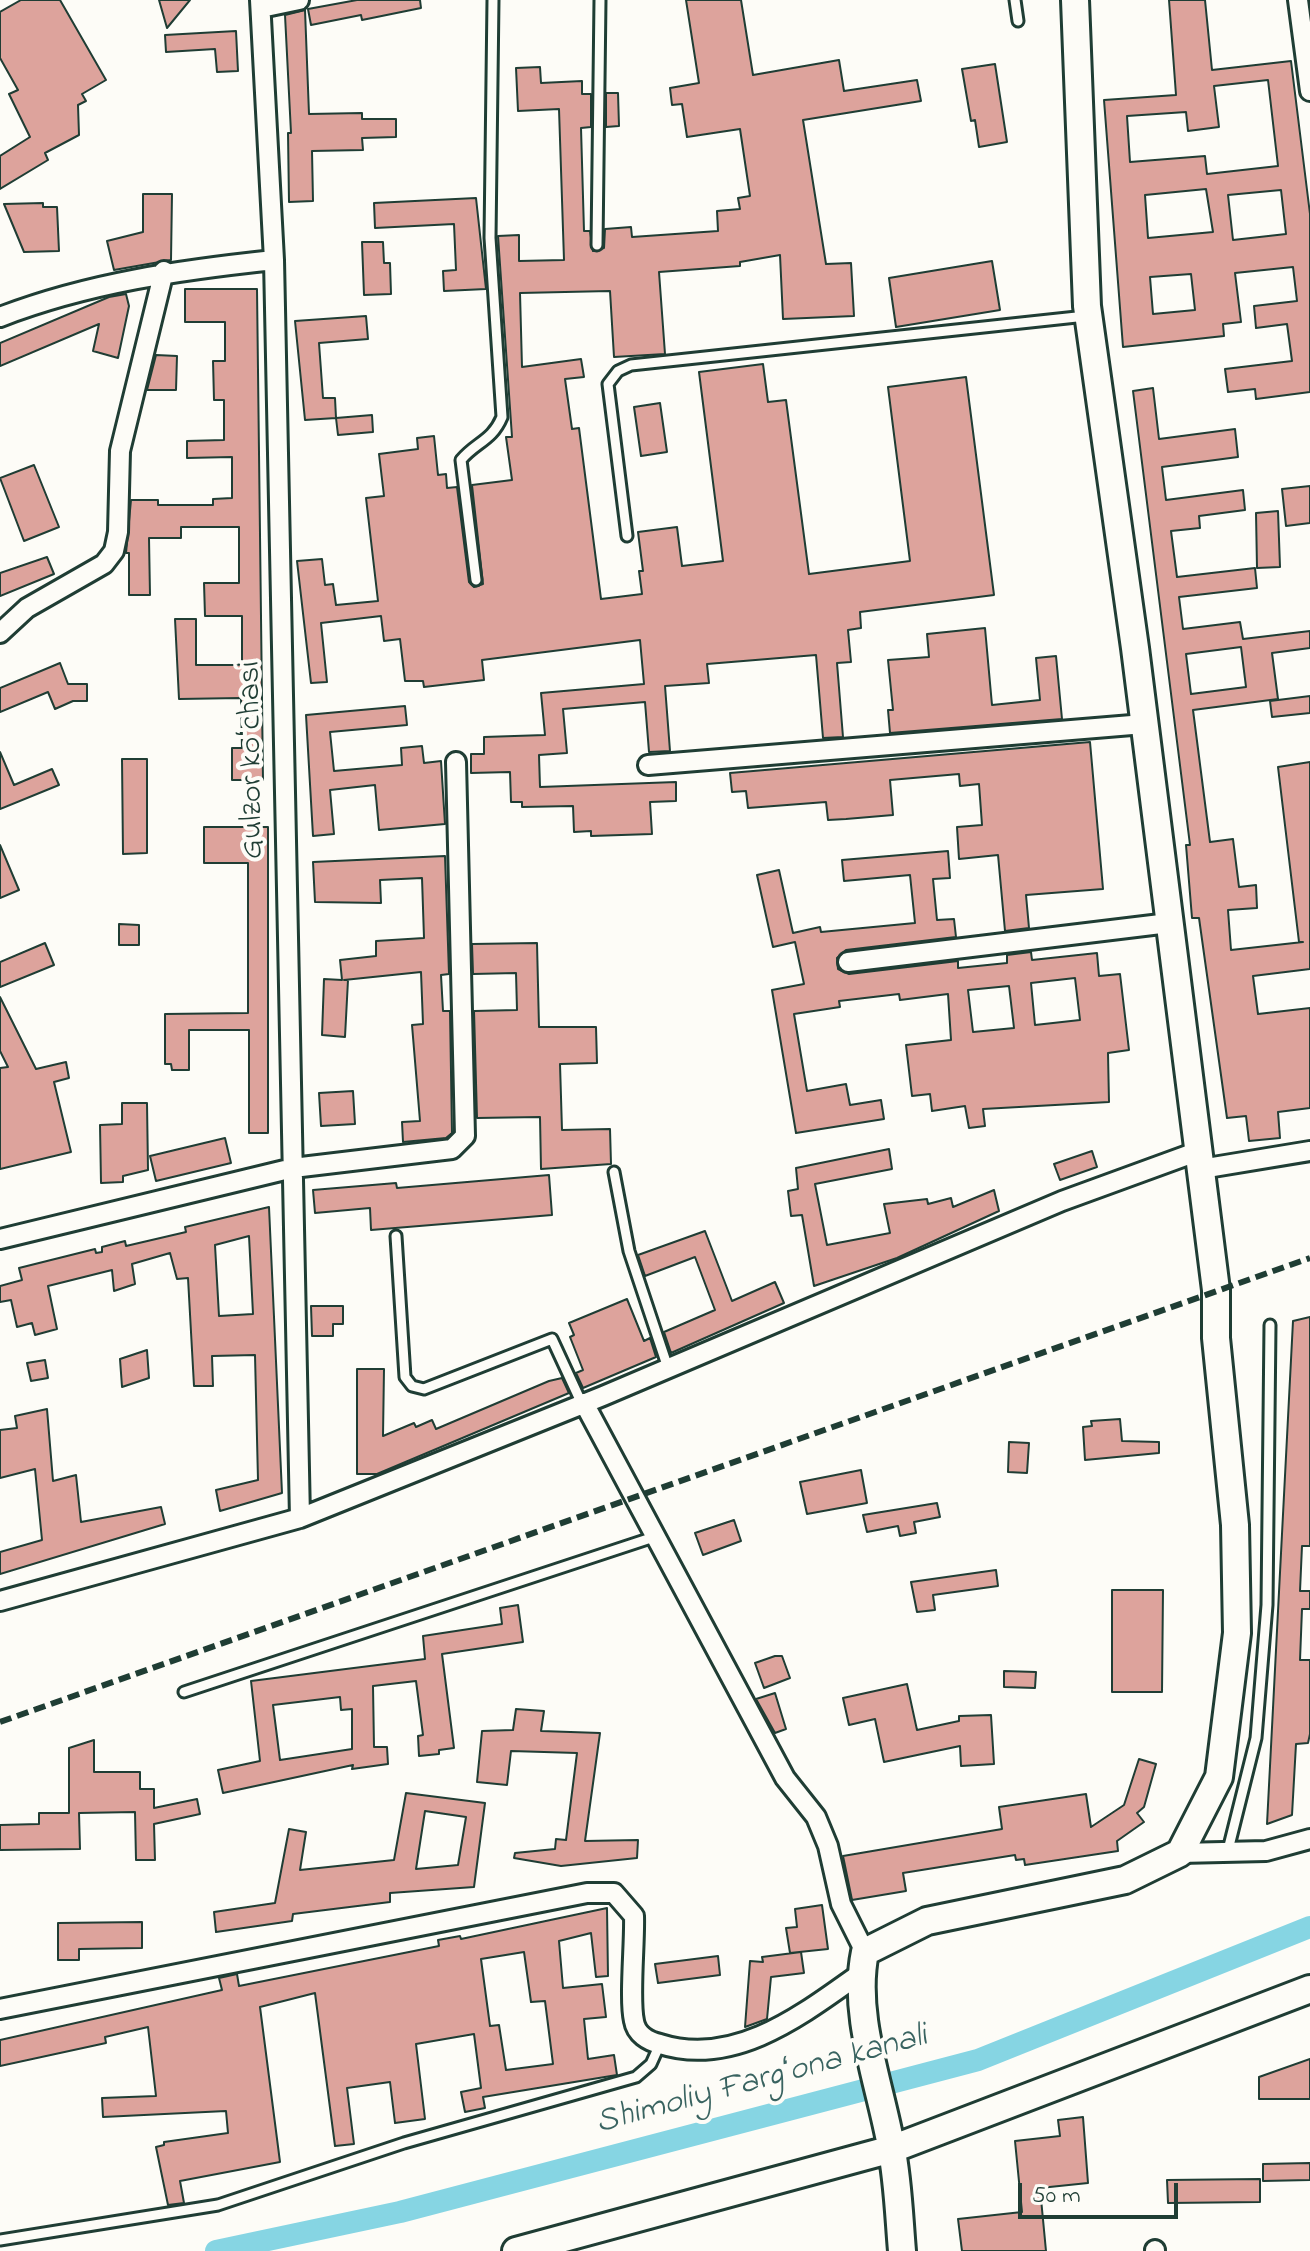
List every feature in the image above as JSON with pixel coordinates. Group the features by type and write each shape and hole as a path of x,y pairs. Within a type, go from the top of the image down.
{"main road":[{"path":"902,2251 892,2149 863,2011 863,1962 927,1921 1125,1880 1180,1853 1219,1777 1237,1633 1235,1525 1216,1338 1216,1290 1089,316 1075,0"},
{"path":"516,2251 892,2149 1310,1989"}],"street":[{"path":"261,4 299,0"},
{"path":"1298,0 1306,34 1310,91"},
{"name":"Gulzor koʻchasi","path":"261,4 274,260 300,1518"},
{"path":"0,317 37,303 164,271 274,260"},
{"path":"0,633 27,608 104,564 114,551 118,532 120,451 164,271"},
{"path":"648,765 1144,724"},
{"path":"0,1239 293,1168 452,1149 465,1136 456,762"},
{"path":"848,962 1169,923"},
{"path":"0,1601 300,1518 583,1404 1062,1201 1200,1160 1310,1151"},
{"path":"0,2009 587,1893 614,1893 634,1916 634,2023 645,2040 683,2051 759,2039 806,2012 863,1962 841,1904 828,1846 816,1817 785,1778 583,1404"},
{"path":"1180,1853 1266,1851 1310,1839"}],"lane":[{"path":"476,580 461,460 470,449 494,435 502,417 490,238 493,0"},
{"path":"597,245 600,0"},
{"path":"1015,0 1018,21"},
{"path":"627,536 608,384 618,371 631,365 1089,316"},
{"path":"614,1172 629,1251 668,1368"},
{"path":"396,1236 405,1377 412,1386 424,1389 552,1339 583,1404"},
{"path":"1228,1850 1256,1738 1267,1605 1270,1325"},
{"path":"184,1692 657,1536"},
{"path":"0,2240 218,2205 404,2143 636,2077 651,2064 660,2044"}],"building":[{"path":"21,0 60,0 106,80 82,94 86,101 78,105 79,135 45,153 48,160 0,189 0,156 30,137 9,94 18,90 0,58 0,12"},
{"path":"159,0 190,0 167,28"},
{"path":"357,0 420,0 421,8 362,20 361,15 311,25 308,9"},
{"path":"686,0 741,0 753,75 839,60 844,91 917,80 921,101 803,120 826,264 851,263 854,316 783,319 780,255 740,262 740,266 659,272 665,354 614,357 610,291 520,293 522,367 581,359 584,377 565,379 572,429 579,428 601,599 642,594 639,571 643,571 638,532 677,527 682,566 723,561 699,372 763,364 768,402 786,400 809,574 910,561 888,387 966,377 994,595 860,612 861,628 848,630 851,662 837,663 843,737 823,738 816,655 707,664 709,683 665,686 670,751 649,752 645,702 563,709 567,753 539,755 540,787 676,782 676,801 650,802 652,834 591,836 591,831 574,832 573,806 522,807 522,802 511,802 510,772 471,773 471,754 484,754 484,737 545,735 541,693 644,684 640,640 482,660 484,680 424,687 423,681 405,681 400,639 384,641 381,616 321,623 327,682 311,683 297,561 322,559 325,585 333,584 336,605 378,601 366,498 384,496 379,454 418,449 417,438 434,436 438,475 446,474 447,488 457,487 469,582 474,587 483,584 472,485 512,480 506,437 512,437 498,236 519,235 519,261 564,260 559,109 518,111 516,68 540,67 541,83 582,81 582,94 591,94 591,127 581,128 584,231 590,231 593,251 604,248 605,229 631,227 632,237 718,231 717,211 740,209 738,198 750,196 740,129 687,137 682,104 672,105 670,88 699,83"},
{"path":"1169,0 1205,0 1212,70 1291,61 1310,214 1310,392 1256,399 1255,389 1228,392 1225,369 1292,361 1287,324 1256,328 1254,306 1297,301 1293,267 1235,273 1241,322 1223,324 1224,336 1123,347 1104,100 1176,95","holes":["1268,80 1278,166 1207,174 1205,156 1130,162 1127,116 1186,112 1188,131 1219,127 1214,86","1206,189 1213,232 1148,238 1145,195","1281,190 1286,234 1233,240 1228,195","1191,274 1195,310 1153,314 1150,277"]},
{"path":"305,10 309,114 362,113 362,119 396,119 396,137 362,138 363,150 312,151 313,201 289,202 288,133 291,133 285,15"},
{"path":"236,31 238,71 217,72 215,49 166,52 165,35"},
{"path":"995,64 1007,142 979,147 962,69"},
{"path":"606,93 618,93 619,126 606,127"},
{"path":"143,194 172,194 171,260 114,270 107,241 143,232"},
{"path":"476,198 486,289 444,291 443,271 456,270 454,224 375,228 374,203"},
{"path":"43,203 43,207 57,207 59,251 24,252 4,204"},
{"path":"362,242 383,242 384,263 390,263 391,294 364,295"},
{"path":"992,261 1000,310 896,327 889,278"},
{"path":"185,289 257,289 263,780 232,780 232,748 242,748 241,698 179,699 175,619 196,619 196,665 242,665 242,616 205,616 204,583 239,583 239,527 181,527 181,538 149,538 150,595 129,595 129,553 126,553 131,500 158,500 158,505 213,505 213,499 232,498 232,457 187,458 187,441 224,440 224,400 214,400 213,361 225,361 225,322 185,322"},
{"path":"126,294 129,306 118,358 93,351 99,324 0,366 0,343 109,297"},
{"path":"366,316 368,339 319,343 323,398 335,398 336,418 305,420 295,321"},
{"path":"156,355 177,356 176,390 147,390"},
{"path":"1153,388 1159,439 1235,429 1238,457 1162,467 1166,500 1243,490 1245,510 1199,516 1200,528 1171,531 1177,577 1255,568 1257,588 1179,597 1183,629 1240,622 1243,639 1310,631 1310,648 1272,653 1278,699 1193,710 1210,842 1233,839 1239,887 1256,885 1257,908 1228,910 1231,950 1303,942 1299,942 1278,767 1310,762 1310,969 1253,976 1258,1014 1310,1008 1310,1108 1278,1112 1280,1138 1249,1141 1246,1116 1227,1118 1199,918 1192,918 1186,845 1190,845 1133,391","holes":["1241,647 1246,687 1191,694 1186,654"]},
{"path":"660,403 667,452 641,456 634,407"},
{"path":"372,415 373,432 338,435 336,418"},
{"path":"34,465 59,527 24,541 0,478"},
{"path":"1310,486 1310,523 1286,526 1282,489"},
{"path":"1278,511 1280,567 1257,568 1256,513"},
{"path":"47,557 54,574 0,596 0,573"},
{"path":"985,628 992,705 1040,700 1036,658 1056,656 1062,719 890,733 888,710 893,710 888,660 929,657 927,634"},
{"path":"60,663 68,684 87,684 87,701 73,701 55,709 48,692 0,712 0,688"},
{"path":"1310,696 1310,713 1272,717 1270,701"},
{"path":"405,706 407,725 330,732 334,771 402,765 401,748 422,746 424,763 441,761 445,824 379,830 375,785 330,790 334,834 313,836 306,715"},
{"path":"1090,742 1103,889 1026,895 1029,928 1005,931 998,855 959,859 957,827 982,825 979,784 960,786 959,774 890,780 893,815 846,819 828,820 826,802 748,808 746,791 732,792 730,773"},
{"path":"0,752 14,785 52,769 59,785 0,809"},
{"path":"122,759 147,759 147,853 123,854"},
{"path":"204,827 268,827 268,1133 249,1133 249,1030 189,1030 189,1070 172,1070 171,1064 165,1064 165,1014 248,1013 248,863 204,863"},
{"path":"0,845 19,890 0,898"},
{"path":"948,851 950,878 933,879 937,920 954,919 956,937 846,950 837,958 838,969 849,974 958,961 958,968 1007,963 1007,955 1031,952 1032,960 1097,953 1099,976 1120,974 1129,1050 1108,1053 1109,1102 983,1109 985,1126 969,1128 965,1106 932,1111 930,1094 912,1096 906,1045 951,1040 948,994 900,1000 899,994 839,1001 840,1007 794,1014 807,1091 846,1084 850,1105 881,1100 884,1119 796,1133 772,990 804,984 795,942 773,947 757,875 779,870 793,933 820,927 821,932 915,923 910,875 844,881 842,860","holes":["1075,978 1080,1020 1035,1025 1031,983","1009,986 1014,1028 973,1032 968,990"]},
{"path":"445,856 449,974 441,975 443,1011 450,1011 452,1133 446,1138 403,1142 402,1122 420,1121 412,1025 423,1024 421,972 344,980 348,980 345,1037 322,1035 324,979 342,980 340,960 376,956 376,941 424,938 422,878 380,880 381,903 315,902 313,862"},
{"path":"119,924 139,925 139,945 119,945"},
{"path":"45,943 54,965 0,987 0,962"},
{"path":"537,943 539,1027 596,1027 597,1063 560,1064 562,1130 610,1129 611,1164 541,1169 540,1117 477,1118 474,1011 517,1010 516,973 473,974 472,944"},
{"path":"0,997 36,1069 66,1062 69,1078 54,1082 71,1152 0,1169 0,1068 8,1067 0,1051"},
{"path":"353,1091 355,1124 321,1126 319,1093"},
{"path":"122,1103 147,1103 148,1170 123,1176 123,1182 101,1183 100,1125 122,1124"},
{"path":"225,1138 231,1163 156,1181 150,1156"},
{"path":"889,1149 892,1169 815,1184 827,1245 890,1233 884,1204 927,1199 928,1204 951,1198 953,1207 994,1190 999,1211 897,1258 814,1286 802,1215 791,1216 788,1191 798,1189 796,1168"},
{"path":"1092,1151 1097,1167 1060,1180 1054,1164"},
{"path":"549,1175 552,1215 371,1230 370,1208 315,1213 313,1190 396,1183 397,1188"},
{"path":"269,1207 282,1493 220,1511 216,1490 258,1480 255,1355 212,1356 213,1386 194,1386 188,1278 177,1279 170,1253 132,1264 135,1284 114,1291 112,1270 48,1286 57,1329 35,1335 32,1323 17,1327 11,1300 0,1302 0,1286 22,1280 19,1268 95,1249 96,1253 102,1252 102,1247 125,1241 126,1246 186,1232 185,1227","holes":["249,1236 253,1314 219,1316 215,1245"]},
{"path":"705,1231 732,1301 775,1282 784,1303 671,1353 664,1332 715,1310 695,1257 645,1276 638,1255"},
{"path":"627,1299 644,1341 650,1338 656,1357 583,1388 576,1373 583,1370 570,1337 574,1335 569,1323"},
{"path":"311,1306 343,1306 343,1324 333,1324 333,1336 312,1336"},
{"path":"1310,1317 1310,1546 1302,1546 1300,1591 1310,1591 1310,1609 1302,1609 1300,1660 1310,1660 1310,1734 1308,1743 1296,1744 1292,1815 1267,1824 1293,1321"},
{"path":"147,1350 149,1378 122,1387 120,1359"},
{"path":"45,1360 48,1378 31,1381 27,1363"},
{"path":"357,1369 384,1369 383,1436 414,1423 416,1427 432,1420 436,1429 549,1381 562,1378 569,1393 377,1474 357,1474"},
{"path":"47,1409 53,1481 76,1475 81,1522 161,1507 165,1524 0,1574 0,1552 42,1540 35,1469 0,1478 0,1430 17,1428 15,1416"},
{"path":"1120,1419 1122,1441 1159,1442 1159,1453 1085,1460 1083,1427 1092,1426 1091,1421"},
{"path":"1009,1442 1029,1443 1027,1473 1008,1472"},
{"path":"861,1470 867,1503 807,1514 800,1482"},
{"path":"937,1503 940,1517 914,1522 916,1533 900,1536 898,1526 867,1532 863,1515"},
{"path":"734,1520 741,1541 703,1555 695,1533"},
{"path":"996,1570 998,1586 933,1595 935,1610 917,1612 911,1582"},
{"path":"1112,1590 1163,1590 1162,1692 1112,1692"},
{"path":"518,1605 523,1642 442,1654 454,1748 439,1750 439,1754 419,1756 418,1736 423,1735 416,1681 373,1686 374,1747 387,1747 388,1764 352,1769 353,1765 223,1793 218,1770 260,1761 251,1681 425,1659 423,1636 502,1624 500,1608","holes":["340,1697 341,1710 352,1709 352,1749 280,1760 273,1705"]},
{"path":"782,1656 790,1678 764,1688 755,1663"},
{"path":"1004,1671 1036,1672 1035,1688 1004,1687"},
{"path":"907,1684 917,1730 959,1721 959,1716 991,1715 994,1764 961,1766 960,1746 884,1762 875,1719 849,1725 843,1698"},
{"path":"775,1693 786,1729 775,1733 756,1699"},
{"path":"516,1709 544,1711 541,1731 600,1733 585,1841 638,1840 637,1858 561,1866 514,1858 515,1853 555,1849 556,1839 566,1840 577,1753 511,1751 507,1785 477,1782 482,1731 513,1730"},
{"path":"94,1740 94,1772 140,1772 140,1789 154,1789 154,1808 197,1799 200,1814 154,1824 155,1860 136,1860 135,1812 79,1813 80,1849 0,1850 0,1825 39,1824 39,1813 69,1813 69,1748"},
{"path":"1139,1759 1156,1764 1144,1807 1137,1813 1144,1822 1117,1841 1118,1851 1025,1865 1024,1859 1016,1860 1015,1855 903,1873 906,1891 852,1900 843,1856 1002,1829 999,1807 1086,1794 1091,1827 1124,1805"},
{"path":"406,1793 485,1803 474,1887 390,1893 390,1902 293,1914 292,1921 216,1932 214,1912 275,1903 289,1829 306,1832 300,1870 394,1860","holes":["425,1811 466,1817 458,1865 416,1869"]},
{"path":"822,1905 828,1949 790,1953 786,1928 797,1927 795,1909"},
{"path":"607,1908 608,1976 596,1977 591,1933 559,1941 563,1988 602,1984 606,2017 584,2019 588,2059 614,2055 617,2075 483,2097 485,2108 465,2112 461,2092 481,2088 474,2034 416,2044 425,2119 395,2123 390,2082 347,2088 354,2144 335,2146 315,1993 260,2007 280,2162 180,2181 184,2203 168,2205 156,2147 164,2145 164,2142 228,2133 226,2111 103,2117 102,2098 156,2096 148,2027 105,2037 106,2043 0,2066 0,2040 222,1990 219,1978 237,1974 239,1986 439,1946 438,1940 460,1936 461,1939","holes":["524,1952 531,2002 545,2001 553,2064 506,2070 499,2025 490,2026 481,1959"]},
{"path":"142,1922 142,1948 79,1949 79,1960 58,1960 58,1923"},
{"path":"801,1952 804,1973 771,1977 767,2019 745,2027 750,1961 763,1962 762,1957"},
{"path":"718,1956 720,1975 658,1983 655,1964"},
{"path":"1310,2059 1310,2099 1259,2099 1259,2077"},
{"path":"1083,2117 1088,2183 1040,2188 1046,2251 962,2251 958,2219 1022,2212 1015,2141 1060,2136 1058,2120"},
{"path":"1310,2163 1310,2180 1263,2181 1263,2164"},
{"path":"1260,2179 1260,2202 1168,2203 1167,2180"}],"waterway":[{"name":"Shimoliy Fargʻona kanali","path":"216,2251 400,2212 978,2060 1310,1927"}],"railway":[{"path":"0,1722 1310,1258"}]}
